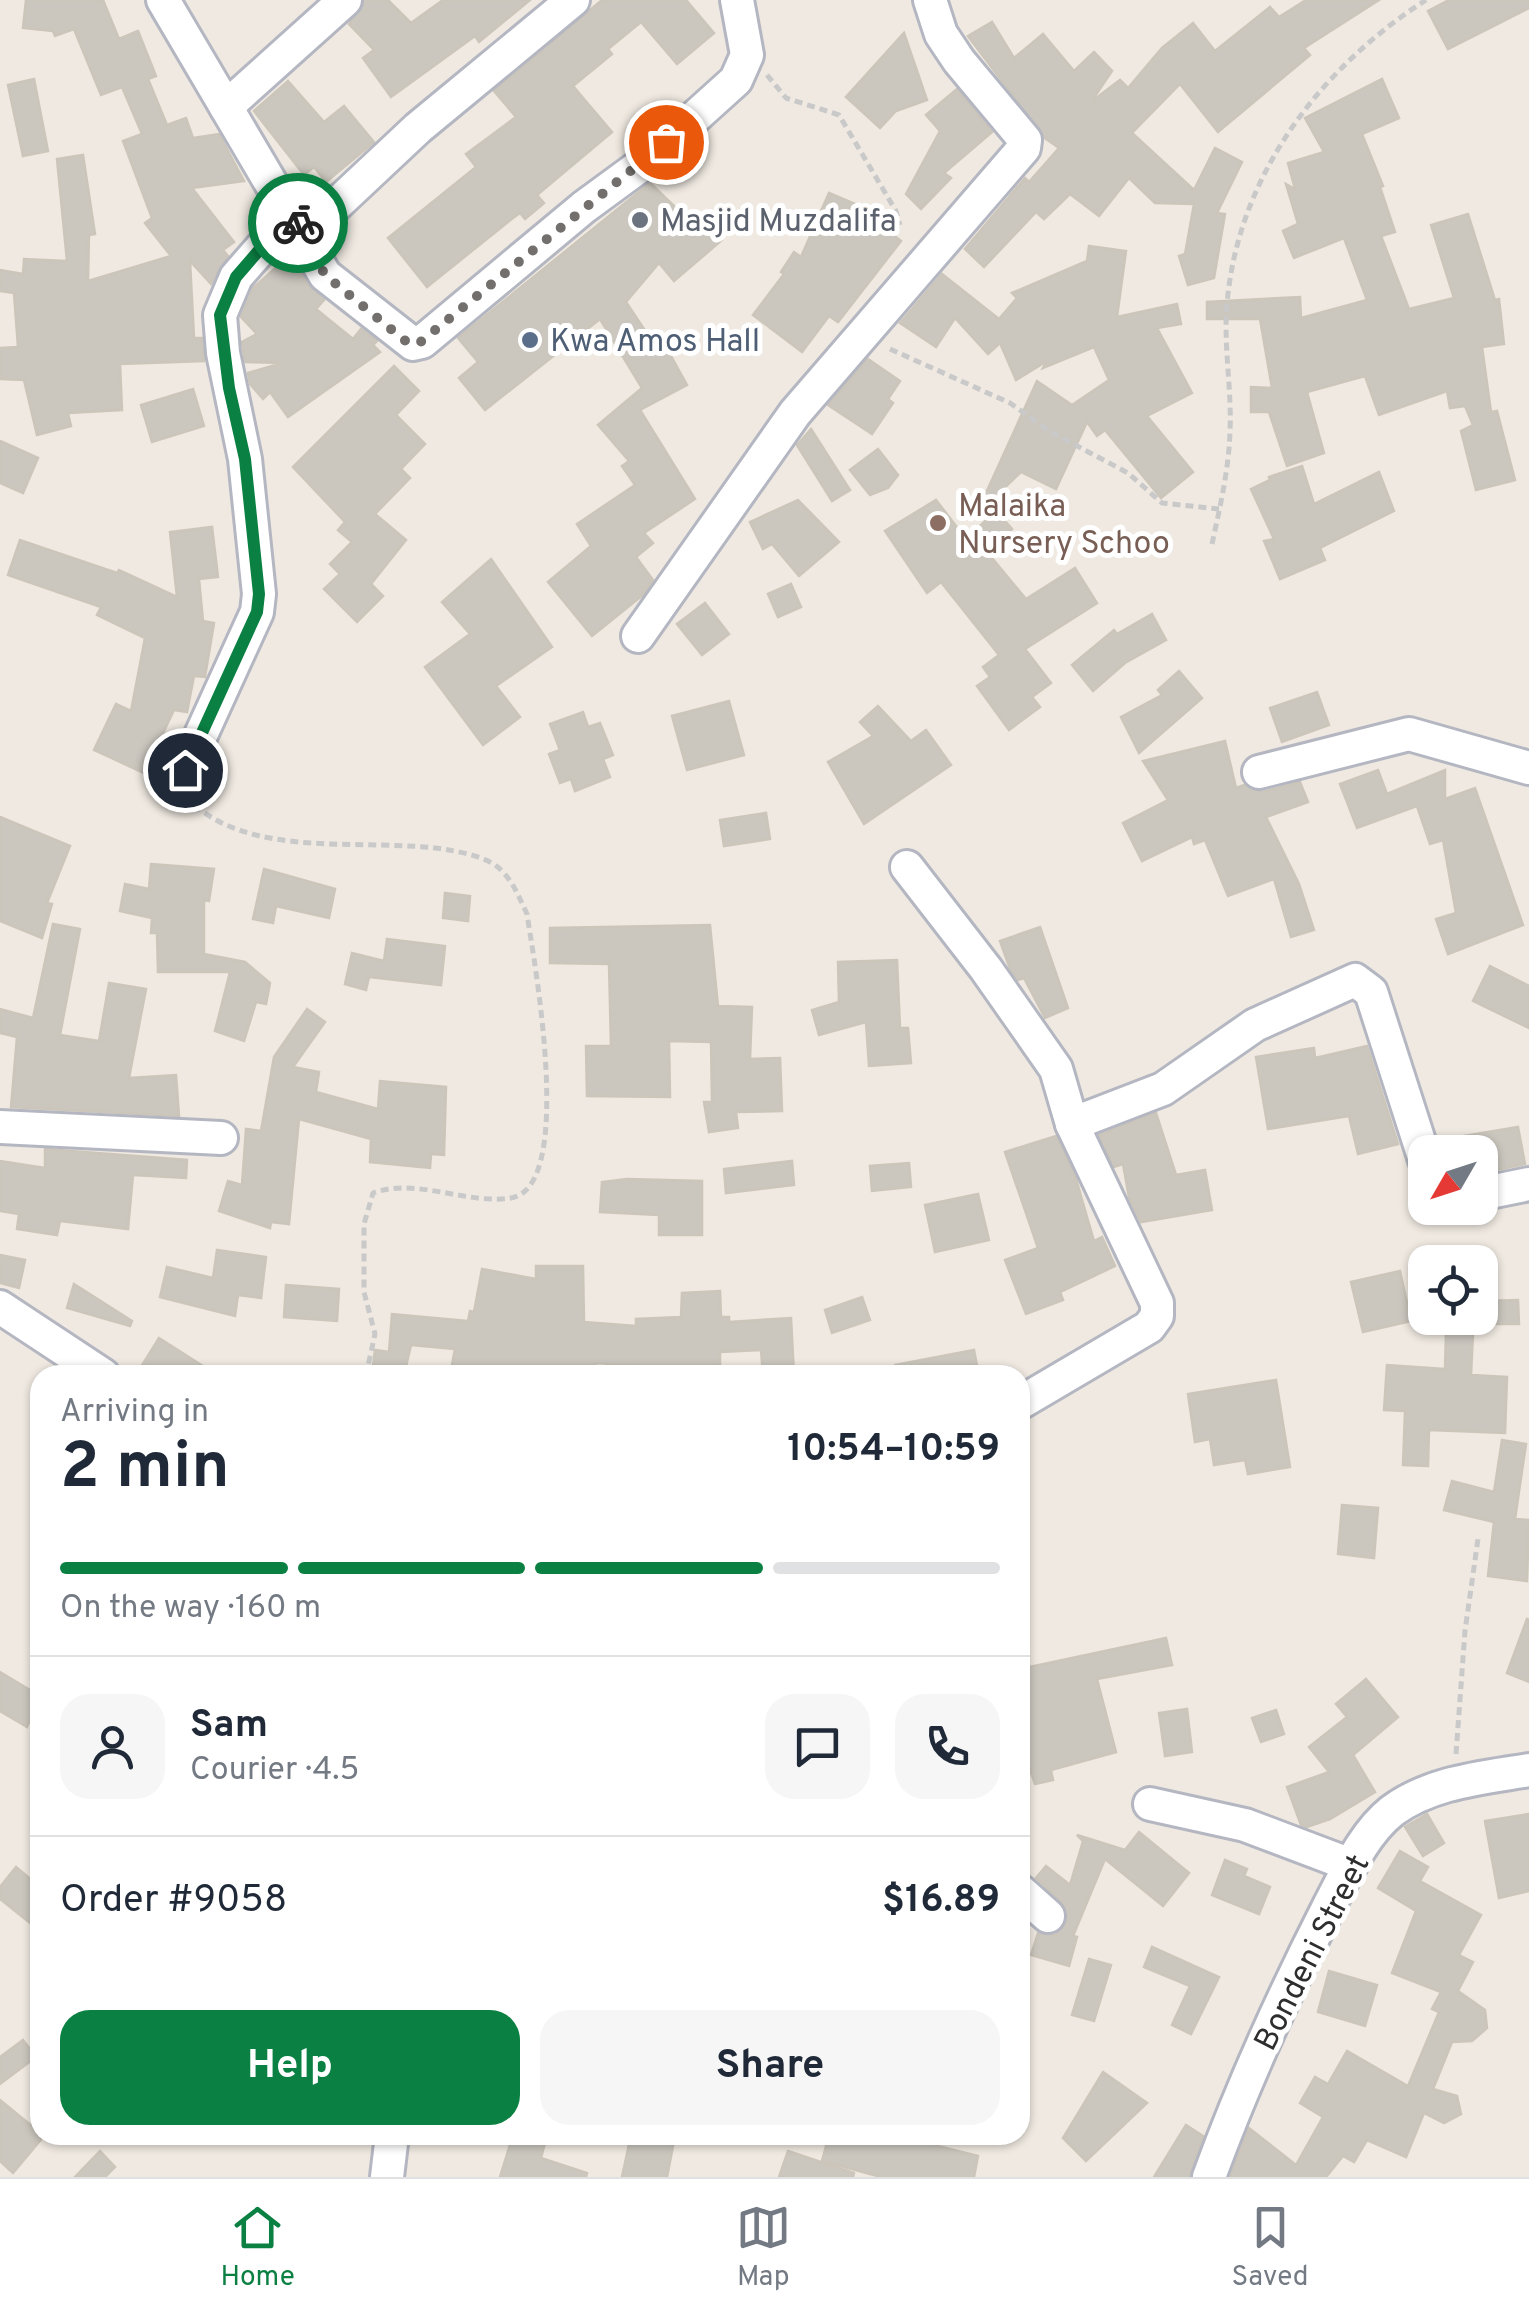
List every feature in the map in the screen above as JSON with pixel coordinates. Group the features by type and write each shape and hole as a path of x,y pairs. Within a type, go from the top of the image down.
{"street":[{"path":"164,0 298,224 316,263 338,289 408,343 418,344 644,163 736,80 747,55 736,0"},
{"path":"226,106 345,0"},
{"path":"185,770 257,612 259,594 245,459 229,388 220,315 236,277 573,0"},
{"path":"638,636 796,413 939,244 1018,160 1026,144 941,34 930,0"},
{"path":"1259,772 1408,734 1529,768"},
{"path":"907,866 1056,1069 1072,1124 1157,1304 1157,1316 1149,1328 1030,1397"},
{"path":"1072,1124 1163,1089 1255,1024 1349,981 1361,981 1371,992 1417,1135"},
{"path":"0,1127 221,1138"},
{"path":"1498,1190 1529,1184"},
{"path":"0,1308 88,1365"},
{"name":"Bondeni Street","path":"1209,2177 1299,1964 1351,1865 1378,1824 1394,1810 1453,1782 1529,1770"},
{"path":"1150,1804 1245,1825 1351,1865"},
{"path":"1030,1900 1048,1916"},
{"path":"387,2177 391,2145"}],"path":[{"path":"1212,544 1230,429 1225,331 1228,291 1259,181 1297,117 1332,78 1388,24 1426,0"},
{"path":"747,55 783,96 839,115 896,211 900,225"},
{"path":"863,338 1010,403 1049,431 1128,473 1162,503 1219,509"},
{"path":"185,770 181,783 185,796 210,819 236,830 288,839 471,854 497,866 515,888 526,914 546,1087 545,1156 533,1184 512,1198 438,1191 373,1193 364,1224 364,1292 375,1334 368,1365"},
{"path":"1453,1782 1465,1631 1478,1539"}],"building":[{"path":"26,0 103,0 119,39 138,31 156,76 148,79 167,125 186,118 193,138 219,134 244,181 192,188 234,242 223,250 228,256 211,284 190,261 194,338 202,338 204,361 120,364 122,410 68,413 71,426 37,435 24,380 0,379 0,348 18,347 14,293 0,291 0,270 23,274 24,259 67,261 57,159 83,155 95,234 89,235 88,281 171,256 145,223 152,218 123,141 142,134 122,87 101,95 74,29 55,36 53,31 23,28"},
{"path":"364,0 388,0 411,23 443,0 530,0 479,42 475,36 391,97 363,58 374,50 349,24"},
{"path":"602,0 686,0 714,33 677,64 641,22 608,49 612,54 573,86 612,132 537,195 544,203 525,219 520,213 427,287 388,238 476,167 466,154 516,117 494,91"},
{"path":"1306,0 1379,0 1304,48 1310,55 1218,132 1180,84 1132,133 1194,190 1215,148 1242,162 1217,213 1225,214 1214,278 1188,285 1179,256 1185,254 1194,204 1155,203 1129,178 1099,216 1070,194 1044,219 1036,212 984,267 965,249 1025,178 1029,182 1059,148 1045,138 968,36 992,22 1014,58 1043,34 1074,71 1094,52 1112,71 1091,102 1120,80 1128,88 1162,48 1193,23 1215,51 1270,7 1279,17"},
{"path":"1449,0 1529,0 1529,8 1448,49 1428,11"},
{"path":"904,33 927,100 896,111 880,128 846,97"},
{"path":"34,79 48,151 23,156 8,85"},
{"path":"1382,79 1399,118 1362,134 1383,186 1380,187 1395,232 1381,236 1409,309 1454,298 1431,225 1468,214 1495,300 1499,299 1504,344 1482,347 1491,412 1497,411 1515,480 1476,490 1461,431 1473,425 1465,406 1450,408 1447,391 1379,415 1365,376 1307,392 1324,453 1287,466 1269,412 1251,412 1251,387 1272,388 1260,319 1207,319 1207,302 1300,297 1301,318 1367,300 1344,238 1294,258 1283,231 1298,224 1286,184 1295,189 1288,163 1324,152 1305,118"},
{"path":"288,81 324,122 344,106 374,142 326,182 314,167 304,175 254,111"},
{"path":"957,89 992,132 944,173 951,178 921,209 906,194 940,131 926,115"},
{"path":"650,183 698,229 706,222 722,240 674,281 659,263 626,302 650,338 661,338 687,385 640,410 695,499 644,533 653,543 636,557 653,580 643,595 592,636 548,582 591,546 577,524 635,485 622,466 629,461 598,425 642,388 600,319 485,410 459,378 478,362 458,338"},
{"path":"829,193 869,210 867,215 901,241 838,322 829,316 802,352 753,315 784,274 781,272 794,252 801,257"},
{"path":"1089,246 1126,251 1117,317 1177,304 1181,324 1157,328 1192,393 1147,416 1193,472 1161,498 1105,430 1097,436 1087,422 1056,489 1021,472 976,515 1037,381 1072,405 1109,380 1094,347 1043,368 1047,361 1016,380 1000,343 988,354 955,318 936,347 900,323 942,274 999,319 1017,298 1012,293 1087,261"},
{"path":"290,255 308,286 324,300 316,309 353,339 361,329 377,341 373,345 380,352 288,417 270,392 263,399 250,384 248,373 282,363 245,362 242,342 257,334 241,317 253,288"},
{"path":"868,359 900,381 888,399 893,403 872,434 828,405"},
{"path":"394,366 419,391 396,415 425,444 401,469 410,478 375,514 406,540 371,584 383,596 357,622 324,589 340,574 330,564 352,542 338,530 345,522 293,467"},
{"path":"193,389 204,426 152,442 141,405"},
{"path":"811,429 850,490 832,501 797,445"},
{"path":"0,441 38,458 23,493 0,483"},
{"path":"878,449 898,475 888,488 870,495 850,470"},
{"path":"1302,466 1314,504 1379,472 1394,511 1320,548 1325,560 1280,579 1264,541 1274,539 1251,489 1270,480 1269,477"},
{"path":"798,500 839,542 799,576 772,544 763,549 750,522"},
{"path":"936,500 966,539 996,511 1012,529 987,552 1026,599 1075,568 1097,603 1025,649 1051,683 1032,697 1040,707 1009,730 977,686 990,677 983,667 999,655 941,582 927,593 885,531"},
{"path":"212,527 218,577 199,579 203,621 214,623 205,677 194,676 187,712 174,710 144,773 94,750 116,704 131,711 145,638 97,615 101,607 8,575 20,540 117,573 119,570 177,597 170,532"},
{"path":"491,559 552,647 496,686 520,717 483,745 425,667 470,634 442,602"},
{"path":"791,584 801,607 778,617 768,594"},
{"path":"705,603 729,634 702,655 677,624"},
{"path":"1152,614 1166,640 1125,663 1093,691 1072,665 1114,630 1117,634"},
{"path":"1179,671 1202,698 1139,753 1121,717 1162,695 1158,690"},
{"path":"1317,692 1329,725 1282,742 1270,708"},
{"path":"729,701 744,755 687,770 672,716"},
{"path":"878,706 911,741 926,730 951,765 864,824 828,762 873,736 860,722"},
{"path":"583,712 588,727 600,723 613,755 603,759 610,777 575,791 571,779 560,783 549,754 560,750 550,724"},
{"path":"1225,741 1236,788 1244,785 1263,792 1300,782 1308,802 1266,817 1299,884 1314,930 1291,937 1274,879 1228,896 1205,840 1194,844 1192,837 1142,861 1123,823 1168,800 1143,761"},
{"path":"1378,770 1387,794 1445,770 1445,799 1475,788 1523,925 1448,954 1436,919 1456,913 1443,840 1430,844 1417,806 1357,828 1340,784"},
{"path":"766,813 770,839 724,846 720,820"},
{"path":"0,817 70,846 47,903 52,904 42,938 0,921"},
{"path":"151,864 214,869 209,901 204,900 204,954 245,962 270,983 266,1004 256,1002 244,1041 215,1031 230,972 158,972 157,933 151,933 152,918 120,911 125,884 149,889"},
{"path":"264,869 335,889 329,918 276,906 273,923 253,919"},
{"path":"445,893 470,896 468,921 443,918"},
{"path":"53,924 80,929 60,1035 99,1041 109,983 146,989 129,1078 176,1075 179,1116 11,1107 17,1037 0,1033 0,1009 33,1018"},
{"path":"710,925 718,1006 752,1007 750,1059 780,1058 782,1111 736,1112 738,1128 709,1132 704,1102 712,1102 711,1042 669,1041 670,1097 587,1096 586,1046 611,1046 609,964 550,963 550,928"},
{"path":"1040,927 1068,1008 1045,1018 1024,978 1018,980 1010,969 1000,941"},
{"path":"387,939 445,946 441,985 369,977 366,990 345,984 352,953 384,961"},
{"path":"897,960 900,1028 908,1028 911,1063 869,1066 866,1022 819,1035 812,1010 839,1002 838,962"},
{"path":"1490,966 1529,986 1529,1028 1473,1001"},
{"path":"307,1009 325,1022 293,1067 319,1072 316,1092 378,1109 380,1081 446,1087 444,1155 431,1154 430,1168 370,1162 371,1139 299,1119 289,1224 271,1222 270,1228 219,1211 228,1181 242,1185 246,1129 261,1131 274,1057"},
{"path":"1367,1046 1398,1144 1358,1154 1349,1116 1268,1129 1256,1057 1314,1048 1315,1058"},
{"path":"1156,1113 1176,1175 1205,1170 1212,1210 1141,1222 1129,1197 1123,1164 1114,1167 1099,1135"},
{"path":"1518,1127 1525,1164 1498,1169 1498,1135 1470,1135"},
{"path":"1056,1136 1076,1179 1094,1241 1102,1237 1115,1266 1060,1292 1063,1300 1026,1314 1005,1260 1038,1248 1005,1152"},
{"path":"45,1149 187,1160 186,1178 133,1175 128,1229 60,1221 57,1235 17,1229 19,1214 0,1211 0,1161 45,1168"},
{"path":"792,1161 794,1185 726,1193 724,1169"},
{"path":"909,1163 911,1187 872,1191 870,1166"},
{"path":"702,1181 702,1235 659,1235 659,1215 600,1212 602,1182"},
{"path":"978,1194 989,1240 935,1252 925,1205"},
{"path":"217,1250 266,1257 261,1298 238,1295 235,1316 160,1297 167,1267 213,1278"},
{"path":"0,1255 25,1260 19,1288 0,1283"},
{"path":"536,1266 583,1266 584,1322 636,1326 636,1319 681,1317 682,1293 720,1291 721,1317 729,1317 729,1322 791,1318 793,1365 762,1365 761,1350 720,1352 720,1365 452,1365 455,1349 411,1345 406,1365 373,1365 375,1350 389,1352 392,1314 468,1321 470,1311 474,1312 482,1269 536,1279"},
{"path":"1400,1271 1408,1322 1363,1332 1351,1282"},
{"path":"74,1284 132,1321 130,1326 67,1308"},
{"path":"286,1285 339,1289 337,1321 284,1317"},
{"path":"862,1297 870,1320 832,1333 825,1310"},
{"path":"1518,1300 1519,1324 1498,1324 1498,1301"},
{"path":"1446,1335 1473,1335 1471,1375 1507,1377 1505,1433 1429,1430 1428,1466 1403,1465 1405,1411 1384,1410 1387,1365 1445,1369"},
{"path":"159,1338 201,1365 142,1365"},
{"path":"974,1350 977,1365 895,1365"},
{"path":"1276,1380 1290,1467 1248,1474 1245,1460 1214,1465 1210,1439 1195,1442 1188,1394"},
{"path":"1502,1440 1526,1444 1515,1519 1529,1520 1527,1581 1488,1576 1494,1522 1444,1510 1452,1481 1494,1492"},
{"path":"1342,1505 1378,1508 1374,1558 1338,1554"},
{"path":"1529,1620 1529,1682 1507,1673"},
{"path":"1166,1638 1172,1665 1097,1679 1116,1752 1051,1770 1053,1780 1035,1784 1030,1770 1030,1667"},
{"path":"0,1672 30,1690 27,1727 0,1711"},
{"path":"1366,1679 1398,1717 1353,1755 1375,1792 1330,1819 1307,1827 1301,1825 1287,1787 1329,1772 1309,1747 1347,1717 1336,1704"},
{"path":"1187,1709 1192,1752 1165,1756 1159,1713"},
{"path":"1276,1710 1284,1734 1261,1742 1252,1718"},
{"path":"1427,1814 1444,1843 1423,1856 1405,1827"},
{"path":"1529,1814 1529,1891 1499,1898 1485,1821"},
{"path":"1139,1832 1189,1873 1163,1906 1105,1859 1073,1936 1077,1937 1069,1966 1031,1955 1038,1933 1055,1935 1068,1919 1062,1902 1036,1878 1046,1866 1070,1885 1083,1841 1077,1835 1125,1850"},
{"path":"1400,1851 1428,1867 1420,1881 1481,1915 1459,1955 1473,1962 1458,1991 1485,2010 1487,2028 1472,2041 1452,2042 1433,2089 1457,2096 1461,2114 1444,2123 1424,2113 1406,2157 1367,2140 1354,2162 1343,2156 1326,2177 1230,2177 1249,2128 1296,2165 1323,2117 1300,2103 1315,2077 1328,2084 1347,2051 1408,2086 1439,2012 1432,2009 1441,1992 1392,1973 1416,1911 1378,1888"},
{"path":"1225,1860 1247,1869 1244,1876 1270,1887 1259,1914 1212,1895"},
{"path":"16,1867 30,1879 30,1923 0,1899 0,1887"},
{"path":"1152,1947 1219,1977 1191,2034 1172,2025 1190,1986 1144,1967"},
{"path":"1089,1959 1111,1965 1094,2021 1072,2015"},
{"path":"1329,1971 1377,1985 1365,2026 1318,2012"},
{"path":"23,2040 30,2049 30,2062 0,2084 0,2057"},
{"path":"1103,2072 1147,2103 1086,2161 1063,2138"},
{"path":"0,2100 30,2125 30,2145 36,2145 13,2173 0,2161"},
{"path":"1186,2125 1203,2136 1189,2177 1154,2177"},
{"path":"510,2145 544,2145 541,2158 587,2173 586,2177 500,2177"},
{"path":"629,2145 673,2145 667,2177 622,2177"},
{"path":"826,2145 934,2145 978,2156 974,2177 881,2177 822,2161"},
{"path":"100,2151 115,2167 105,2177 75,2177"},
{"path":"788,2151 854,2173 853,2177 779,2177"}],"way so far":[{"path":"298,223 316,263 338,289 408,343 418,344 666,142"}],"place":[{"name":"Masjid Muzdalifa","path":"640,220"},
{"name":"Kwa Amos Hall","path":"530,340"},
{"name":"Malaika Nursery Schoo","path":"938,523"}],"route":[{"path":"185,770 257,612 259,594 245,459 229,388 220,315 236,277 253,254 292,212 298,223"}]}
